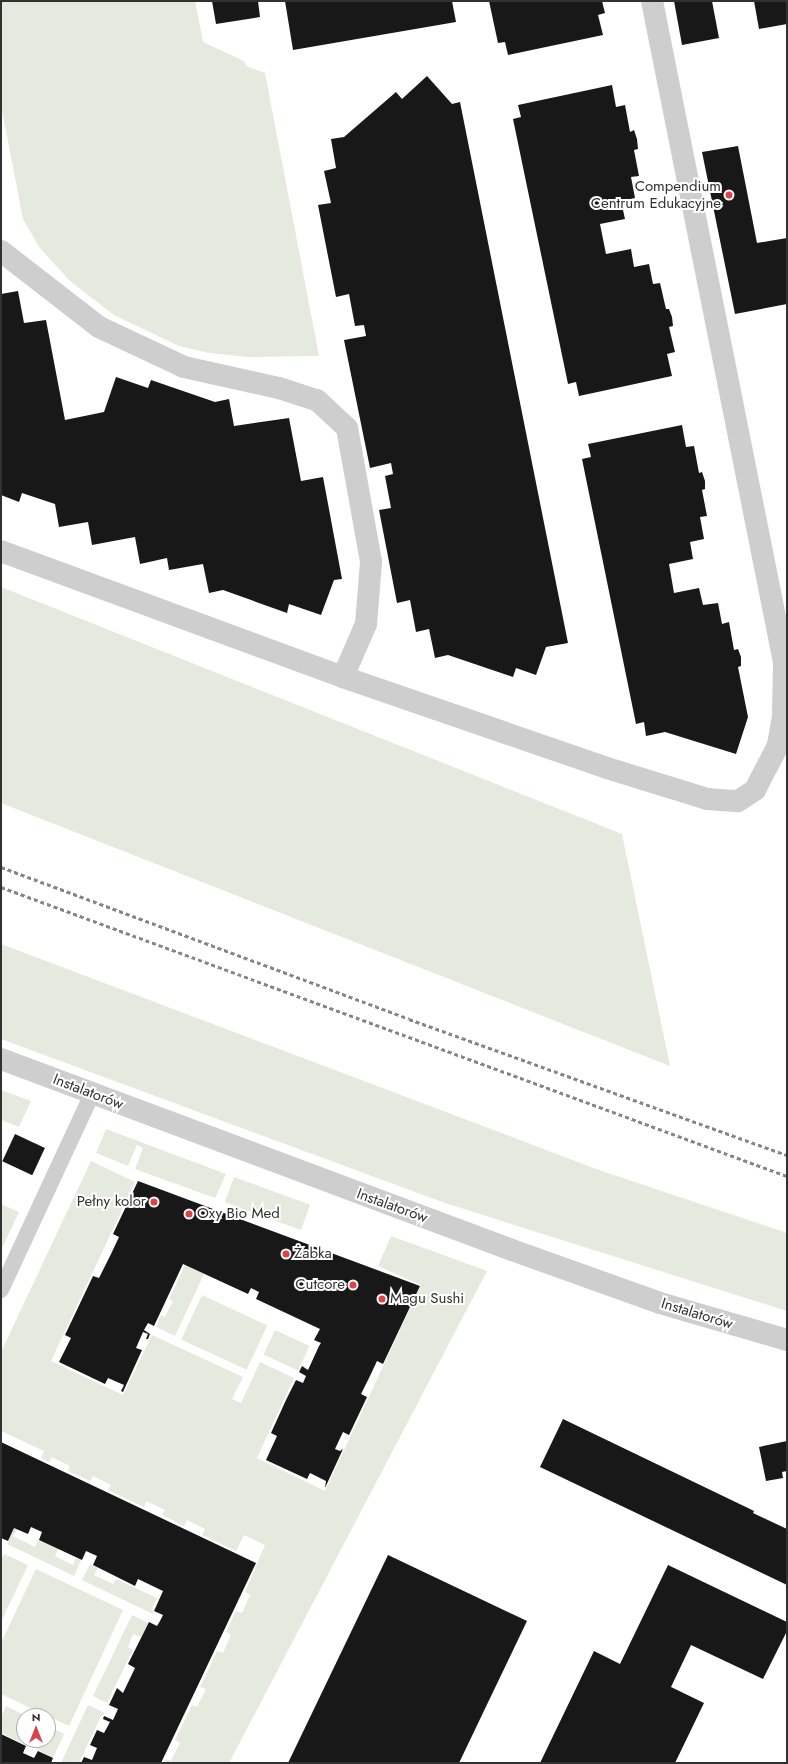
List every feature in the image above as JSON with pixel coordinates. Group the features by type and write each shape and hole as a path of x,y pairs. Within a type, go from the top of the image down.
{"street":[{"path":"1,551 343,677 607,768 707,799 738,801 755,790 778,744 783,716 784,662 652,1"},
{"path":"1,251 99,327 184,367 279,388 317,400 347,428 371,562 366,624 343,677"},
{"name":"Instalatorów","path":"1,1059 92,1094 660,1303 787,1340"}],"lane":[{"path":"1,1290 92,1094"}],"shaded area":[{"path":"1,1 195,1 203,42 244,61 246,66 265,73 319,356 248,357 209,353 179,346 114,315 70,281 39,247 23,219 1,105"},
{"path":"1,587 622,834 670,1066 1,803"},
{"path":"1,944 599,1170 787,1233 787,1311 445,1203 1,1039"},
{"path":"1,1090 31,1101 19,1127 1,1120"},
{"path":"106,1129 226,1174 215,1198 135,1169 143,1148 137,1145 128,1166 96,1153"},
{"path":"91,1161 135,1182 51,1361 123,1395 152,1335 243,1377 232,1399 241,1403 260,1362 294,1378 257,1458 325,1491 421,1285 378,1266 391,1236 487,1271 229,1763 164,1763 166,1759 171,1761 180,1743 175,1740 192,1705 197,1707 206,1689 200,1687 217,1651 223,1653 231,1635 226,1632 236,1611 242,1613 250,1595 245,1592 265,1545 244,1535 236,1551 202,1535 205,1529 187,1520 184,1526 162,1515 165,1510 146,1501 144,1507 108,1490 111,1485 93,1476 90,1481 68,1471 70,1466 52,1457 49,1462 41,1458 44,1451 1,1431 1,1352"},
{"path":"234,1177 310,1205 301,1230 225,1202"},
{"path":"1,1204 19,1212 1,1250"},
{"path":"185,1265 204,1274 175,1336 156,1327 161,1315 165,1317 173,1301 169,1299"},
{"path":"202,1295 267,1325 247,1370 181,1339"},
{"path":"275,1330 309,1346 298,1371 264,1354"},
{"path":"14,1528 17,1529 13,1536 35,1547 38,1540 58,1549 55,1556 73,1565 76,1558 81,1560 74,1576 7,1544"},
{"path":"4,1554 28,1565 1,1622 1,1560"},
{"path":"90,1564 98,1568 94,1575 113,1584 116,1579 157,1598 151,1610 154,1611 153,1614 82,1580"},
{"path":"36,1569 123,1610 69,1726 56,1720 56,1708 31,1708 1,1694 1,1643"},
{"path":"132,1615 148,1623 141,1637 133,1634 128,1647 133,1650 107,1703 93,1696"},
{"path":"88,1705 105,1713 101,1716 79,1763 61,1763"},
{"path":"6,1706 16,1711 16,1740 1,1733 1,1717"},
{"path":"56,1730 64,1734 53,1758 36,1748 56,1748"}],"building":[{"path":"212,1 258,1 260,17 216,24"},
{"path":"285,1 452,1 456,22 293,50"},
{"path":"489,1 602,1 605,13 598,15 603,35 508,55 505,42 498,43"},
{"path":"674,1 712,1 719,38 682,45"},
{"path":"754,1 787,1 787,24 759,29"},
{"path":"427,76 452,104 460,102 568,643 546,647 536,675 516,668 513,677 448,655 435,658 429,629 416,632 410,600 397,603 379,510 391,508 385,476 393,474 391,463 370,468 344,340 366,336 364,325 355,326 349,294 336,297 318,205 331,203 324,171 336,168 331,139 344,137 396,92 402,99"},
{"path":"612,85 616,107 625,105 630,132 634,130 637,139 638,149 634,150 639,176 631,177 635,198 621,201 625,219 600,224 606,254 631,249 634,267 649,264 653,284 660,283 666,309 669,309 672,317 673,326 669,327 675,352 667,354 672,376 579,396 576,382 568,384 513,119 521,117 518,105"},
{"name":"Compendium Centrum Edukacyjne","path":"738,146 757,243 787,238 787,304 735,314 702,152"},
{"path":"18,291 24,323 46,320 65,420 104,412 116,377 148,388 151,380 215,402 229,399 234,426 289,418 301,481 323,477 342,579 334,580 321,615 289,604 287,613 223,590 209,593 203,564 169,570 167,558 140,564 135,537 92,545 88,522 59,527 55,504 22,493 19,502 1,495 1,294"},
{"path":"682,425 686,447 694,446 699,473 702,472 705,481 705,489 702,490 707,516 700,517 704,539 690,542 693,559 669,564 674,593 699,588 703,605 718,603 722,624 729,622 734,650 738,649 741,657 741,666 738,667 748,717 736,754 665,732 646,736 644,722 636,724 582,459 591,457 588,444"},
{"path":"15,1134 45,1148 32,1175 2,1161"},
{"path":"138,1181 420,1286 383,1364 377,1361 361,1394 367,1397 349,1435 343,1432 335,1449 340,1451 343,1449 325,1488 326,1481 310,1473 307,1479 266,1460 277,1436 271,1433 286,1400 296,1380 303,1383 306,1376 299,1372 302,1366 308,1370 321,1343 314,1340 320,1329 256,1299 259,1292 251,1288 248,1294 183,1264 154,1326 148,1323 144,1330 150,1334 148,1339 146,1339 148,1334 143,1332 136,1348 142,1350 123,1392 121,1391 124,1385 108,1378 105,1384 59,1362 71,1338 65,1335 93,1276 99,1278 111,1254 119,1237 113,1234"},
{"path":"563,1419 750,1509 754,1511 753,1513 787,1529 787,1585 540,1467"},
{"path":"787,1441 787,1471 782,1472 783,1478 766,1481 759,1447"},
{"path":"1,1442 256,1563 161,1763 81,1763 84,1757 92,1760 97,1748 90,1745 97,1730 104,1733 110,1722 103,1719 104,1716 113,1720 118,1709 109,1705 117,1688 123,1693 135,1668 128,1664 149,1622 157,1626 163,1615 154,1611 163,1591 138,1579 135,1586 93,1565 97,1556 86,1551 82,1560 39,1540 42,1532 31,1527 28,1534 14,1528 8,1541 1,1538"},
{"path":"388,1555 527,1621 459,1763 288,1763"},
{"path":"668,1565 787,1622 787,1631 763,1679 691,1645 671,1687 704,1703 675,1763 540,1763 594,1651 620,1664"},
{"path":"1,1734 16,1741 16,1748 25,1748 23,1753 34,1758 38,1751 53,1758 51,1763 1,1763"}],"railway":[{"path":"1,867 409,1019 787,1155"},
{"path":"1,887 787,1176"}],"place":[{"name":"Compendium Centrum Edukacyjne","path":"729,195"},
{"name":"Pełny kolor","path":"154,1202"},
{"name":"Oxy Bio Med","path":"189,1214"},
{"name":"Żabka","path":"286,1254"},
{"name":"Cutcore","path":"353,1285"},
{"name":"Magu Sushi","path":"382,1299"}]}
